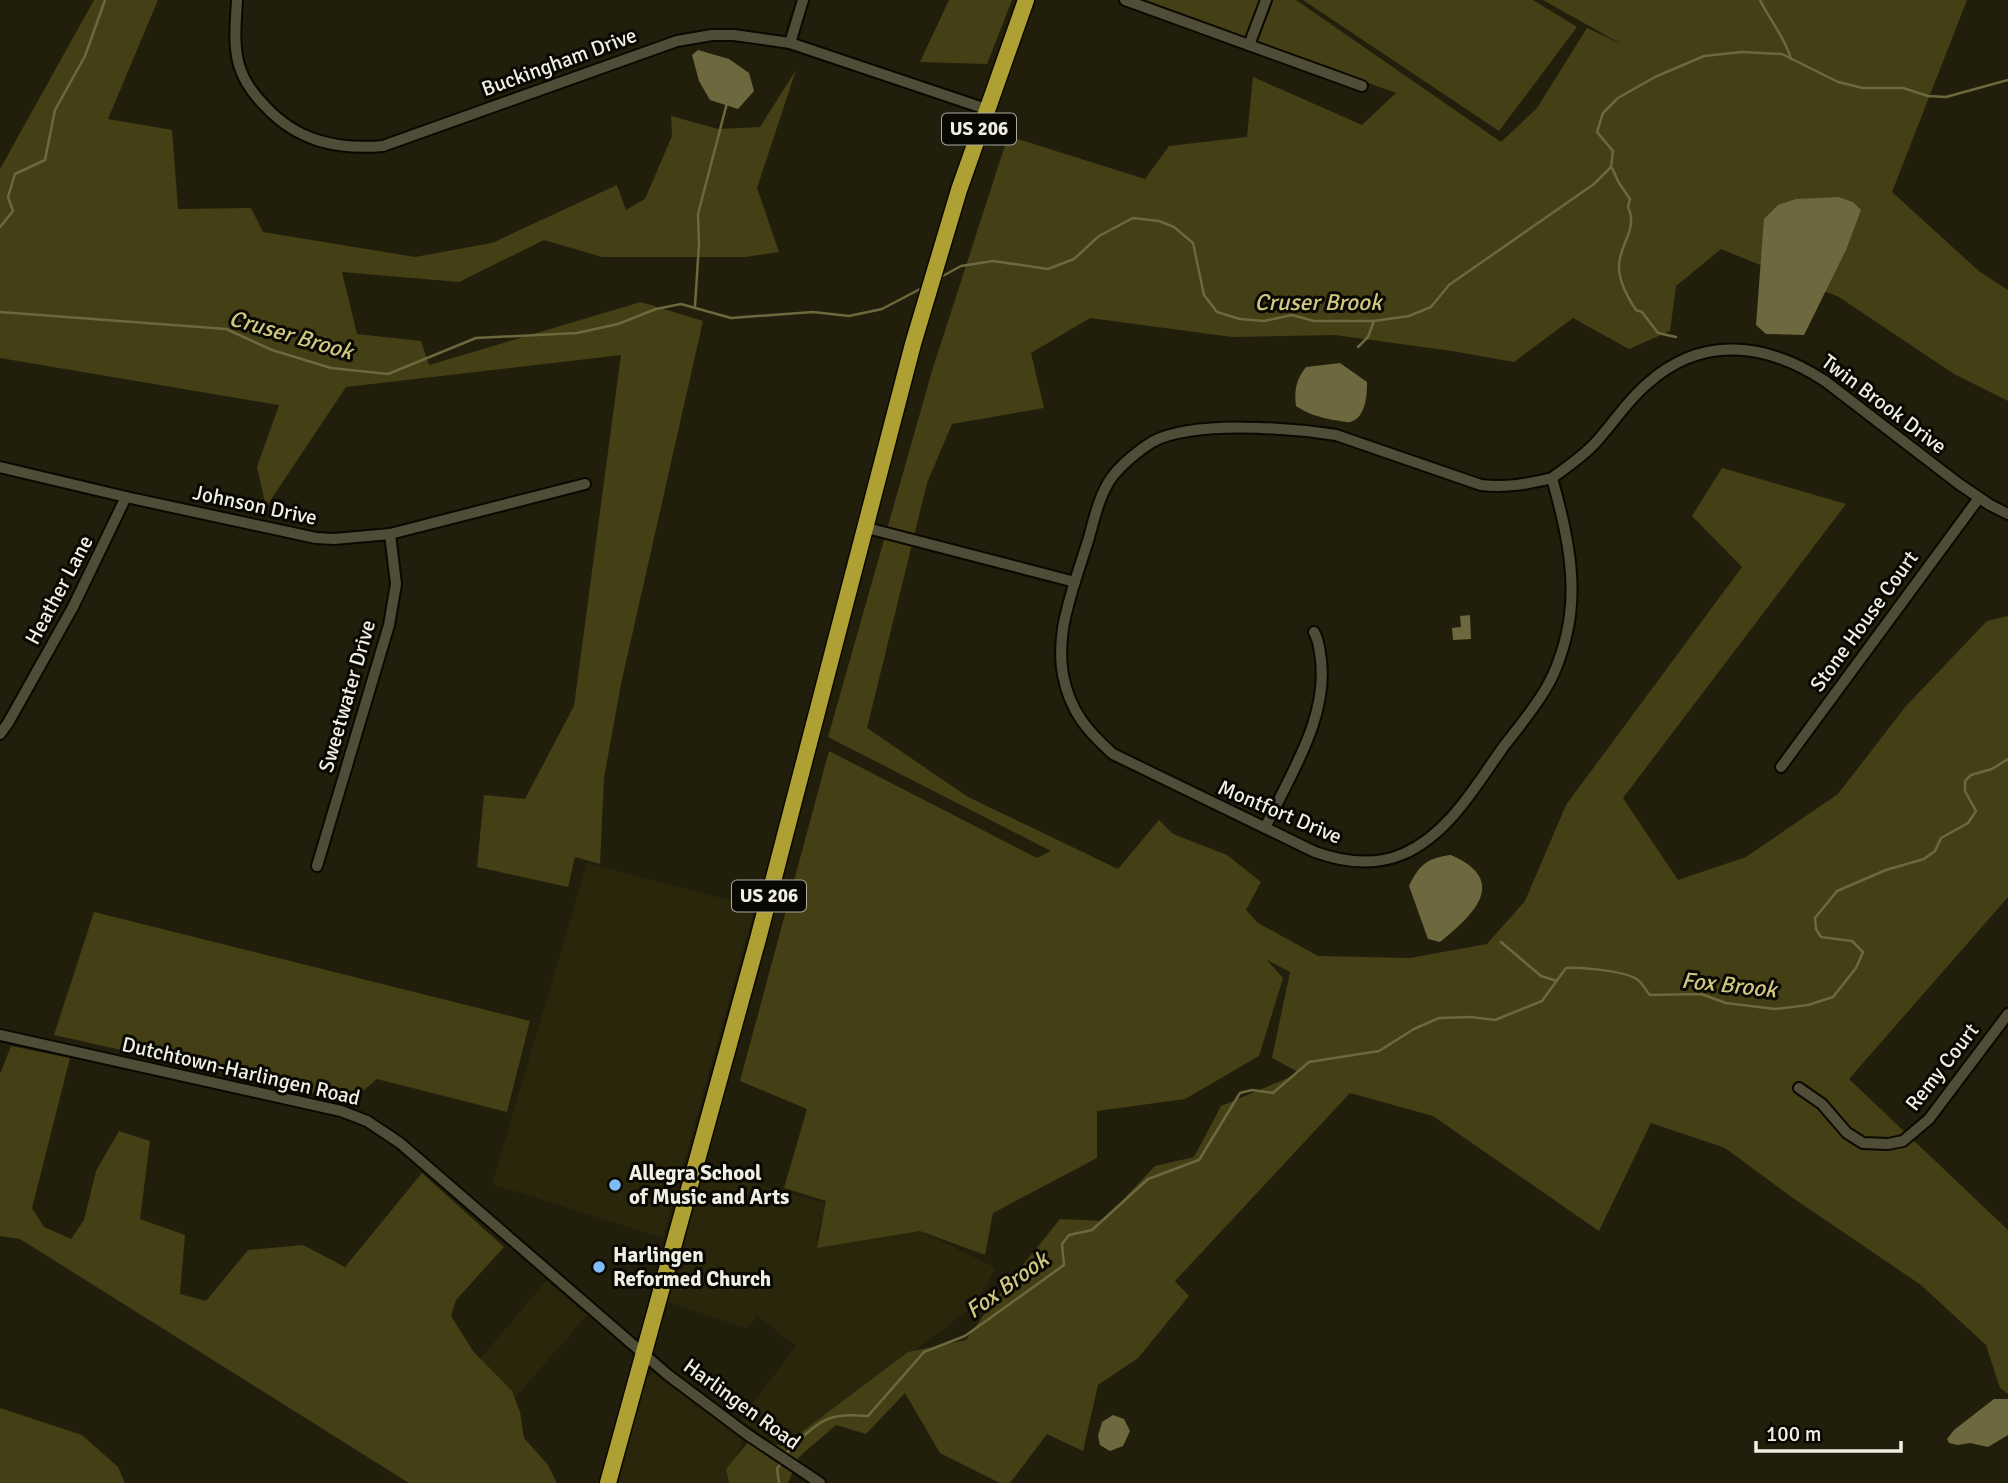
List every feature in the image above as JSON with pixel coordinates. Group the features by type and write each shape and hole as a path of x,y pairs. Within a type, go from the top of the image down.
{"highway":[{"name":"US 206","path":"608,1483 758,939 924,306 986,109 1026,0"}],"street":[{"name":"Buckingham Drive","path":"237,0 235,41 239,64 245,81 255,95 281,124 314,140 355,148 383,146 677,41 712,34 734,34 790,43 986,109"},
{"path":"790,43 803,0"},
{"path":"1125,0 1362,86"},
{"path":"1249,45 1266,0"},
{"name":"Twin Brook Drive","path":"1596,443 1627,403 1646,384 1667,369 1690,358 1715,351 1738,349 1760,352 1792,361 1825,381 1979,498 2008,514"},
{"name":"Montfort Drive","path":"1552,478 1571,578 1570,615 1560,655 1545,690 1458,809 1440,829 1401,855 1371,861 1333,858 1315,852 1113,754 1089,732 1071,702 1063,676 1063,628 1101,499 1111,478 1121,466 1152,443 1176,433 1219,428 1336,435 1481,485 1499,487 1552,478 1596,443"},
{"name":"Johnson Drive","path":"0,467 316,538 334,539 390,534 585,484"},
{"name":"Heather Lane","path":"0,734 73,607 126,497"},
{"name":"Stone House Court","path":"1781,767 1979,498"},
{"path":"867,528 1075,583"},
{"name":"Sweetwater Drive","path":"317,866 389,625 396,584 390,534"},
{"path":"1265,828 1311,732 1317,710 1321,662 1314,632"},
{"name":"Remy Court","path":"1799,1088 1822,1104 1847,1133 1863,1143 1888,1144 1903,1141 1929,1119 2008,1014"},
{"name":"Dutchtown-Harlingen Road","path":"0,1035 341,1111 367,1121 400,1143 643,1354"},
{"name":"Harlingen Road","path":"643,1354 775,1454 820,1483"}],"shaded area":[{"path":"94,0 158,0 108,119 172,130 178,209 251,208 263,232 415,257 492,243 617,185 626,210 645,199 672,136 671,116 718,129 760,127 796,70 757,188 779,252 745,257 602,257 544,240 459,282 342,272 357,334 421,341 429,365 641,302 703,321 621,684 604,778 600,864 575,857 568,887 477,867 484,795 525,799 574,706 621,355 346,387 266,507 257,467 279,405 0,358 0,169"},
{"path":"949,0 1012,0 987,64 920,62"},
{"path":"1141,0 1296,0 1501,142 1537,108 1587,28 1623,45 1543,0 1967,0 1892,192 1980,272 2008,290 2008,401 1954,374 1839,297 1721,249 1676,286 1670,331 1629,349 1573,318 1514,362 1335,335 1232,337 1090,318 1031,353 1044,408 952,424 927,483 867,728 968,797 1118,869 1159,820 1173,834 1227,855 1261,882 1246,910 1258,923 1318,956 1410,958 1487,944 1525,901 1566,805 1742,567 1692,516 1722,468 1846,504 1623,798 1678,880 1746,857 1838,794 1906,706 1987,621 2008,616 2008,897 1849,1079 2008,1230 2008,1394 2000,1388 1986,1345 1921,1285 1725,1148 1651,1123 1599,1231 1433,1116 1350,1093 1175,1281 1189,1296 1138,1358 1098,1385 1083,1451 1047,1434 1010,1483 1000,1483 940,1453 905,1393 866,1434 836,1425 799,1457 788,1483 729,1483 726,1469 751,1439 783,1446 908,1352 966,1340 1060,1219 1103,1221 1155,1166 1194,1157 1221,1106 1300,1073 1272,1058 1290,972 1267,960 1283,978 1259,1056 1185,1099 1097,1111 1097,1158 993,1213 985,1255 920,1231 817,1248 826,1201 784,1188 807,1109 740,1081 829,751 1037,858 1051,851 828,737 932,371 1008,136 1145,179 1169,146 1247,137 1253,77 1362,125 1396,93"},
{"path":"1303,0 1533,0 1577,27 1499,131"},
{"path":"698,50 729,59 749,73 754,91 738,109 710,100 699,81 692,55"},
{"path":"1838,197 1853,202 1861,210 1846,250 1804,335 1766,334 1756,325 1764,219 1778,205 1796,199"},
{"path":"1340,363 1367,382 1364,405 1355,420 1344,422 1328,419 1296,406 1296,385 1306,367"},
{"path":"1470,615 1471,639 1453,640 1452,628 1461,627 1460,616"},
{"path":"1451,855 1469,865 1479,876 1482,887 1474,909 1440,942 1428,939 1409,886 1425,864"},
{"path":"587,863 755,907 663,1238 492,1184"},
{"path":"94,912 530,1021 507,1112 377,1079 351,1101 54,1035"},
{"path":"11,1046 70,1058 32,1208 44,1227 71,1239 84,1220 96,1171 119,1131 150,1141 140,1219 185,1235 180,1294 206,1301 248,1250 303,1245 345,1267 422,1173 504,1247 456,1300 451,1316 473,1351 512,1391 520,1412 524,1438 548,1465 557,1483 409,1483 20,1239 0,1236 0,1074"},
{"path":"704,1170 827,1204 815,1243 853,1198 996,1268 975,1305 785,1449 740,1420 796,1346 757,1316 746,1328 668,1302"},
{"path":"546,1281 587,1315 515,1398 476,1364"},
{"path":"654,1373 743,1439 728,1483 618,1483 646,1378"},
{"path":"1994,1399 2008,1399 2008,1435 1988,1447 1970,1443 1949,1443 1947,1439 1954,1430"},
{"path":"0,1408 82,1435 118,1467 125,1483 0,1483"},
{"path":"1113,1415 1124,1419 1130,1431 1123,1446 1110,1451 1100,1445 1098,1436 1102,1422"}],"waterway":[{"path":"0,227 13,211 8,197 15,174 45,160 55,110 85,56 105,0"},
{"path":"1760,0 1791,59"},
{"name":"Cruser Brook","path":"939,278 961,266 993,261 1048,269 1074,259 1099,236 1133,218 1159,221 1174,227 1193,243 1204,295 1217,312 1240,319 1264,321 1292,315 1314,321 1374,321 1409,316 1431,307 1449,285 1594,184 1611,167 1613,151 1597,132 1603,113 1618,98 1655,77 1704,56 1742,52 1782,54 1838,82 1863,88 1903,88 1928,96 1946,97 2008,80"},
{"path":"695,306 698,214 727,103"},
{"path":"1612,168 1630,199 1630,230 1620,259 1619,273 1622,284 1636,310 1642,312 1658,333 1676,337"},
{"name":"Cruser Brook","path":"0,312 226,329 272,350 331,368 388,374 476,338 577,333 618,324 656,309 681,304 731,318 813,312 849,316 882,309 924,287"},
{"path":"1358,347 1368,337 1374,321"},
{"name":"Fox Brook","path":"784,1457 804,1436 828,1419 853,1415 868,1416 924,1352 965,1336 1064,1265 1062,1244 1069,1235 1092,1230 1148,1179 1199,1160 1240,1093 1252,1090 1273,1093 1309,1062 1379,1051 1414,1029 1439,1018 1471,1017 1495,1020 1542,1001 1566,968 1593,969 1626,975 1639,981 1650,995 1701,994 1726,1003 1775,1009 1808,1005 1833,997 1856,968 1863,952 1852,941 1821,937 1816,929 1815,918 1837,891 1886,870 1924,859 1935,851 1941,838 1968,823 1976,811 1965,791 1965,781 1971,775 1992,769 2008,759"},
{"path":"1501,942 1541,976 1557,981"},
{"name":"Fox Brook","path":"779,1483 777,1469 781,1463"}],"place":[{"name":"Allegra School of Music and Arts","path":"615,1185"},
{"name":"Harlingen Reformed Church","path":"599,1267"}]}
